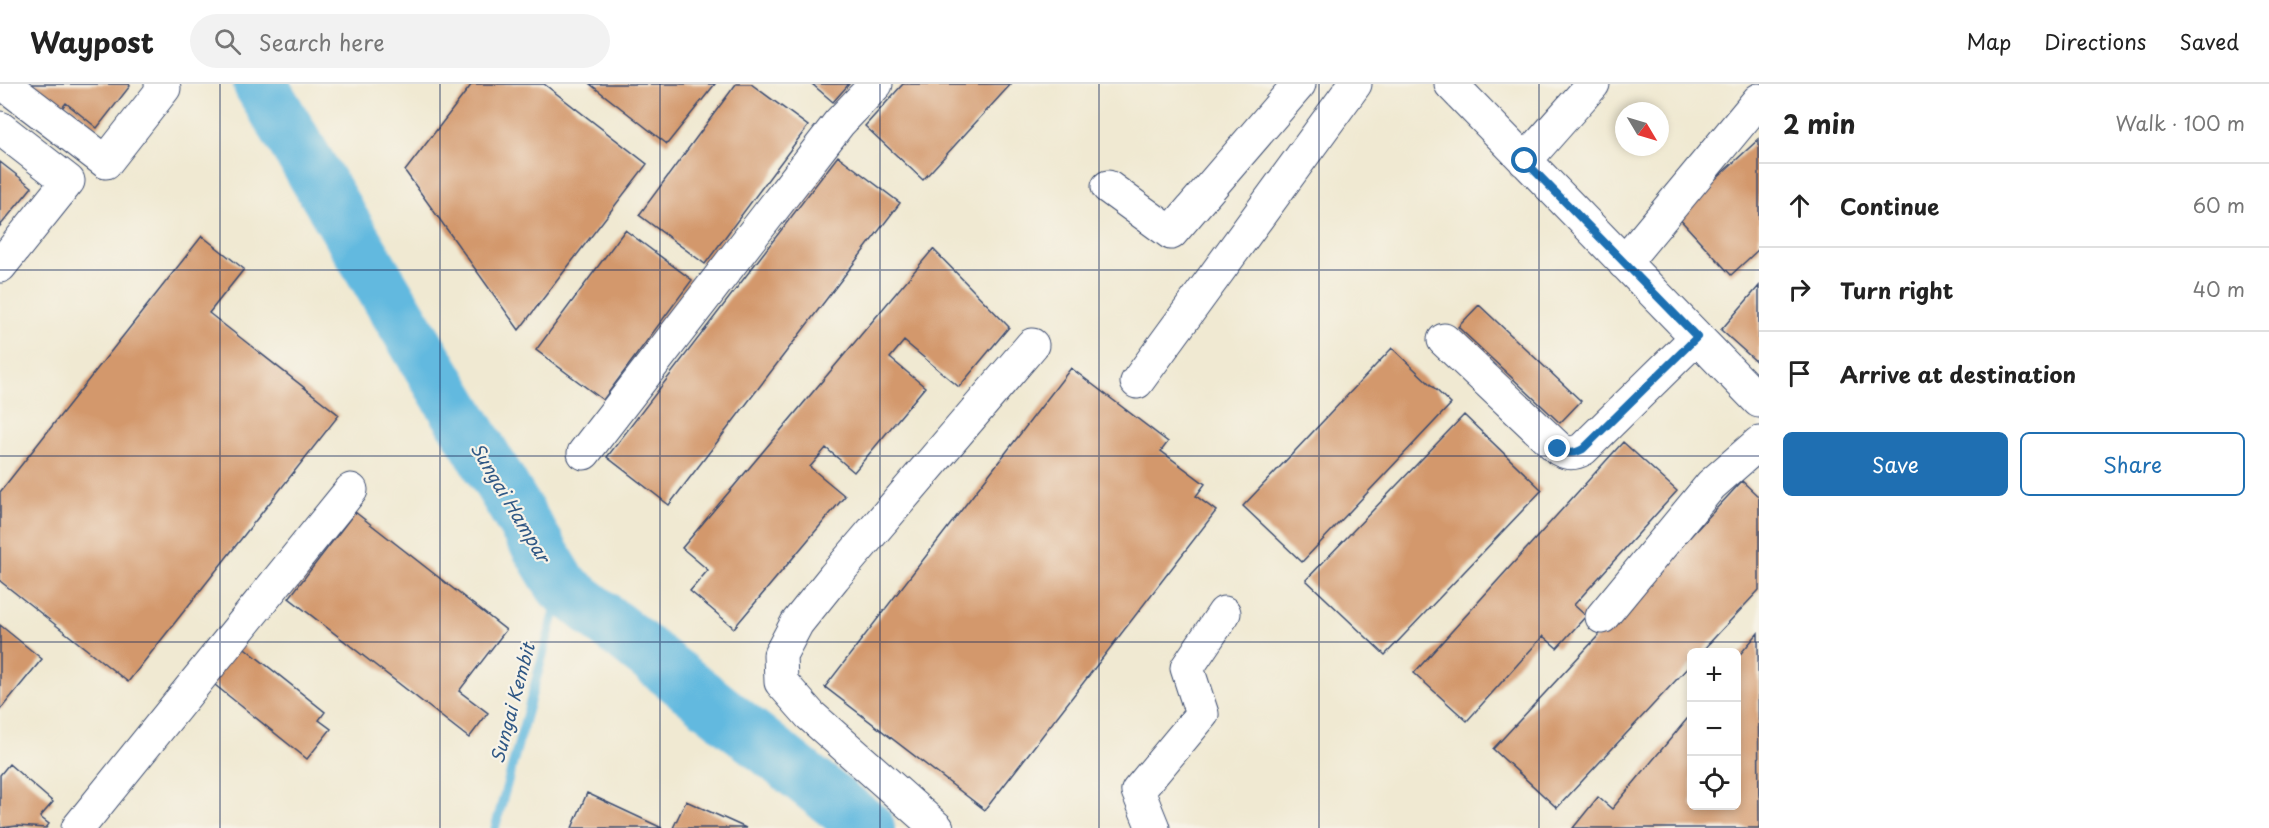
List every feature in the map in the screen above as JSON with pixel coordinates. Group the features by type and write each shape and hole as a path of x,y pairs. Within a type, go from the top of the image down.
{"street":[{"path":"4,84 106,162 164,88 161,84"},
{"path":"584,453 839,123 876,84"},
{"path":"1108,187 1171,233 1299,84"},
{"path":"1137,382 1355,84"},
{"path":"1451,84 1759,401"},
{"path":"1525,161 1593,84"},
{"path":"1624,263 1759,100"},
{"path":"0,128 68,181 0,266"},
{"path":"1444,340 1558,449 1566,453 1575,453 1583,449 1697,337"},
{"path":"937,828 810,715 781,682 780,655 797,624 834,577 1032,345"},
{"path":"1602,617 1711,485 1759,443"},
{"path":"78,828 351,490"},
{"path":"1153,828 1138,791 1202,714 1187,668 1224,613"}],"building":[{"path":"26,84 129,84 130,86 97,128 66,103 57,114"},
{"path":"472,84 544,84 647,164 519,330 405,171"},
{"path":"590,84 715,84 667,144"},
{"path":"736,84 751,84 808,126 705,264 639,215"},
{"path":"812,84 849,84 833,102"},
{"path":"903,84 1011,84 923,180 865,126"},
{"path":"1759,139 1759,249 1731,275 1676,215"},
{"path":"838,156 900,203 669,505 607,457"},
{"path":"0,162 32,187 0,226"},
{"path":"625,230 692,280 603,400 536,350"},
{"path":"202,236 244,269 209,313 339,415 128,682 0,581 0,492"},
{"path":"933,249 1009,327 959,387 904,341 890,358 925,387 854,472 826,448 810,467 845,496 734,628 690,591 708,570 682,548"},
{"path":"1759,286 1759,364 1721,330"},
{"path":"1479,305 1581,401 1560,423 1458,327"},
{"path":"1392,348 1451,404 1302,562 1243,506"},
{"path":"1071,368 1168,442 1161,451 1205,484 1196,496 1216,511 985,810 825,687"},
{"path":"1464,415 1542,490 1385,655 1306,580"},
{"path":"1623,442 1677,491 1574,605 1586,616 1557,648 1543,636 1467,721 1414,673"},
{"path":"1742,481 1759,497 1759,590 1705,648 1687,648 1687,668 1557,808 1493,749"},
{"path":"355,512 506,630 459,691 488,713 469,738 289,598"},
{"path":"0,625 42,659 0,710"},
{"path":"1758,633 1759,828 1573,828 1598,797 1612,809 1687,719 1687,810 1741,810 1741,653"},
{"path":"241,645 325,712 319,720 331,729 307,759 210,681"},
{"path":"9,764 53,802 40,817 49,824 46,828 17,826 0,828 0,775"},
{"path":"587,793 662,828 572,828"},
{"path":"686,801 746,828 673,828"}],"waterway":[{"name":"Sungai Hampar","path":"260,84 562,586 868,828"},
{"name":"Sungai Kembit","path":"495,828 562,586"}],"route":[{"path":"1525,161 1697,337 1583,449 1575,453 1566,453 1558,449"}]}
